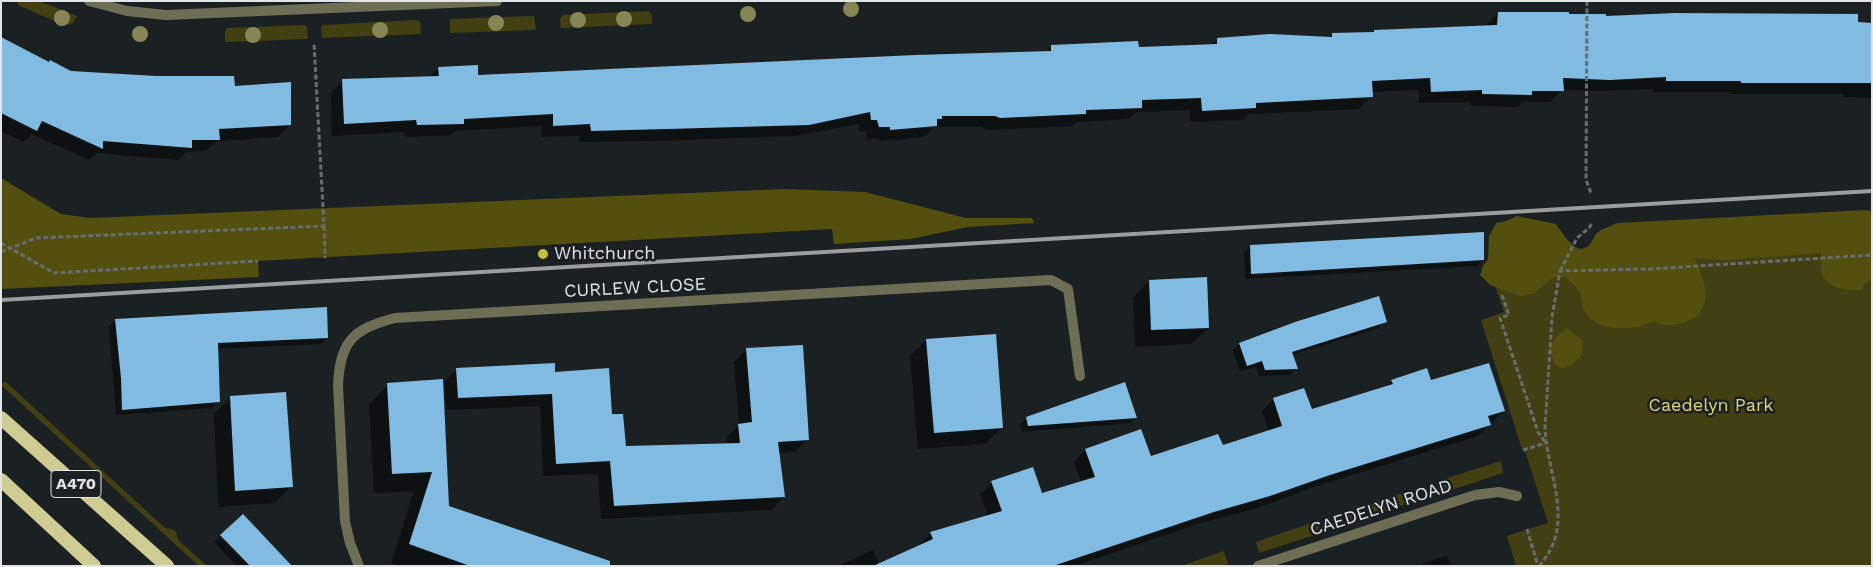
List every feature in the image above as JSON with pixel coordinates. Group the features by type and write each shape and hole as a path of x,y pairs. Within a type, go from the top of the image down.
{"highway":[{"name":"A470","path":"1,418 167,566"},
{"name":"A470","path":"1,480 94,566"}],"street":[{"path":"89,1 127,11 166,15 497,1"},
{"name":"CURLEW CLOSE","path":"359,566 350,543 346,521 338,386 339,365 345,347 357,332 381,321 404,317 1051,280 1068,289 1080,376"},
{"name":"CAEDELYN ROAD","path":"1258,566 1475,495 1498,492 1517,496"}],"path":[{"path":"1586,1 1586,180 1591,193"},
{"path":"314,43 325,258"},
{"path":"1539,566 1546,558 1553,544 1560,513 1546,443 1545,428 1552,317 1560,271 1577,238 1590,228 1592,223"},
{"path":"1,252 36,238 324,226"},
{"path":"1,243 54,273 258,261"},
{"path":"1560,271 1650,269 1872,256"},
{"path":"1502,295 1509,315 1500,318 1538,432 1546,443"},
{"path":"1524,450 1546,443"},
{"path":"1527,530 1539,566"}],"green space":[{"path":"18,1 39,1 77,16 72,24 64,25 18,5"},
{"path":"649,11 652,16 652,24 561,28 560,19 563,15"},
{"path":"534,16 536,30 450,33 450,19"},
{"path":"417,20 420,22 421,34 322,38 321,27 323,25"},
{"path":"305,25 307,27 308,39 225,42 227,28"},
{"name":"Caedelyn Park","path":"1872,238 1872,566 1516,566 1507,536 1548,523 1526,454 1521,446 1481,320 1504,312 1489,258"},
{"path":"5,381 165,528 176,532 178,540 207,566 199,566 1,385"},
{"path":"1501,461 1503,473 1445,492 1441,480"},
{"path":"1408,491 1412,502 1348,523 1345,513"},
{"path":"1317,521 1321,533 1259,553 1256,542"},
{"path":"1224,551 1228,564 1221,566 1181,566"}],"shaded area":[{"path":"1,178 61,214 90,218 784,189 865,192 966,218 1032,218 1034,223 968,227 911,239 834,244 832,229 258,261 259,277 1,289"},
{"path":"1872,211 1872,279 1864,284 1862,290 1839,288 1829,283 1822,274 1821,253 1726,260 1695,258 1706,293 1703,307 1698,316 1676,324 1665,325 1653,321 1628,328 1601,325 1586,313 1579,291 1565,277 1552,278 1535,293 1520,296 1490,285 1480,275 1488,259 1489,236 1496,223 1517,216 1556,224 1570,243 1579,248 1584,248 1592,242 1598,232 1617,223"},
{"path":"1567,328 1583,341 1581,356 1572,365 1562,368 1554,363 1549,347 1558,335"}],"building":[{"path":"1498,12 1569,12 1569,14 1606,14 1606,16 1675,13 1858,14 1858,22 1872,23 1872,83 1666,81 1666,77 1610,80 1563,78 1564,91 1532,91 1532,95 1482,94 1482,90 1431,92 1430,78 1372,81 1373,97 1256,103 1256,108 1202,111 1201,98 1142,100 1142,108 1086,110 1086,114 1000,118 995,116 942,116 942,119 937,119 937,126 890,130 890,127 879,127 877,120 871,120 870,112 809,125 591,131 590,124 553,126 553,114 464,119 464,124 417,125 416,120 344,124 342,79 439,76 438,67 478,65 478,75 915,55 1051,51 1051,45 1138,41 1139,47 1217,44 1217,38 1270,34 1332,37 1332,33 1497,25"},
{"path":"1,37 49,62 50,60 71,71 156,76 234,76 235,86 291,82 291,125 219,129 220,140 192,140 192,148 103,141 103,149 42,121 37,131 1,113"},
{"path":"1484,232 1484,260 1251,274 1250,245"},
{"path":"1207,277 1209,328 1151,330 1149,280"},
{"path":"1379,296 1387,322 1292,352 1298,369 1265,370 1262,361 1247,366 1239,343 1295,322"},
{"path":"327,307 328,338 218,343 220,402 122,410 115,319"},
{"path":"996,334 1003,428 934,433 926,339"},
{"path":"803,345 809,440 778,442 785,497 614,506 610,461 556,464 552,394 458,398 456,368 555,363 555,372 609,368 612,414 623,414 626,446 740,443 738,424 752,422 746,348"},
{"path":"1489,363 1505,411 1488,416 1491,425 1330,475 1270,496 1214,512 1053,566 873,566 933,539 930,532 1002,511 991,481 1033,467 1042,493 1095,477 1085,449 1141,429 1151,456 1218,434 1223,445 1282,426 1273,398 1304,388 1312,409 1393,384 1391,380 1427,368 1431,380"},
{"path":"443,379 449,506 610,561 610,566 470,566 409,544 432,472 392,474 387,383"},
{"path":"1125,382 1137,418 1028,426 1026,417"},
{"path":"286,392 293,487 235,491 230,396"},
{"path":"243,514 292,566 250,566 220,535"}],"railway":[{"path":"1,300 1872,191"}],"place":[{"name":"Whitchurch","path":"543,254"}]}
